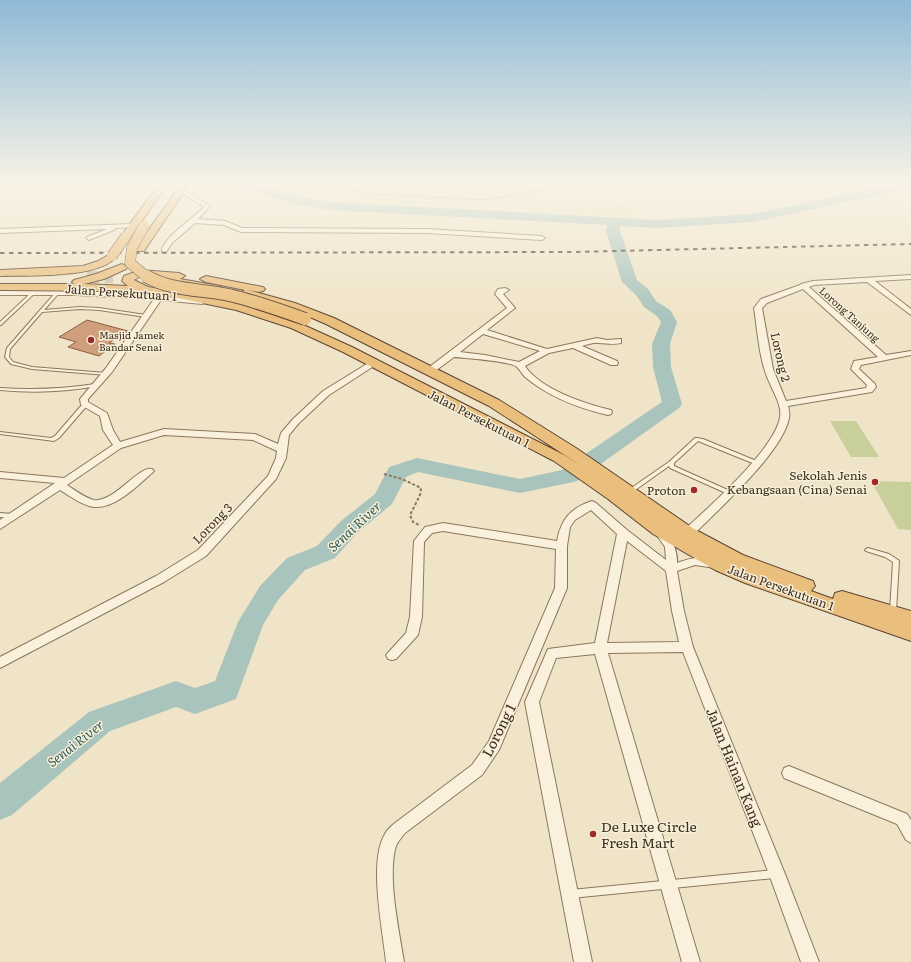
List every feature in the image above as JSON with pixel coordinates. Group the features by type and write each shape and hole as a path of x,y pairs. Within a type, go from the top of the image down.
{"highway":[{"path":"143,228 135,240 130,255 130,263 144,275 163,284 226,295 262,304 305,318 528,431 565,455"},
{"path":"0,287 19,287 85,281 113,272 120,274 155,228"},
{"path":"0,273 84,269 102,263 112,256 128,229"},
{"path":"140,249 137,260 143,267 159,276"},
{"path":"156,295 132,284 128,281 128,278 140,273 159,276"},
{"name":"Jalan Persekutuan 1","path":"159,276 239,292 291,306 330,321 494,402 565,455 605,482 659,530 721,565 751,578 911,633"},
{"path":"0,279 87,277"},
{"name":"Jalan Persekutuan 1","path":"19,287 156,295 228,305 262,314 295,325 346,347 373,364 565,455"},
{"name":"Jalan Persekutuan 1","path":"605,482 630,492 688,533 737,560 821,592 911,619"}],"street":[{"path":"0,231 40,231 73,228"},
{"path":"103,228 128,229"},
{"path":"164,251 166,245 186,228"},
{"path":"235,228 240,230 426,231 542,238"},
{"path":"89,238 107,231 128,229"},
{"name":"Lorong 2","path":"688,533 757,463 776,441 785,417 782,404 771,377 758,308 760,304 803,285 813,283 911,277"},
{"path":"868,279 911,313"},
{"name":"Lorong Tanjung","path":"803,285 883,357"},
{"path":"431,370 511,308 499,294 501,291 505,290"},
{"path":"0,293 156,295 146,316 106,374 84,399 84,404 104,415 108,430 118,446"},
{"path":"897,302 911,303"},
{"path":"482,331 547,351"},
{"path":"453,354 485,357 520,365 547,351 576,346 597,340 607,342 618,341"},
{"path":"576,346 614,363"},
{"path":"782,404 868,390 872,388 871,384 856,369 857,363 911,353"},
{"name":"Lorong 3","path":"0,662 160,579 202,553 272,477 283,450 284,436 296,421 326,393 373,364"},
{"path":"520,365 525,374 548,390 577,404 608,412"},
{"path":"0,525 118,446 164,432 255,437 283,450"},
{"path":"0,475 63,484 92,503 102,504 149,471"},
{"name":"Lorong 1","path":"392,961 385,882 385,860 390,840 400,828 477,770 494,745 561,588 562,546 565,526 571,517 592,505 623,533"},
{"path":"392,655 412,635 416,617 419,541 428,530 443,527 562,546"},
{"name":"Jalan Hainan Kang","path":"659,530 671,547 673,556 671,569 678,619 687,647 777,874 810,962"},
{"path":"692,962 600,648 623,533 671,569 695,561 721,565"},
{"path":"583,962 532,702 552,653 600,648 687,647"},
{"path":"789,773 902,819 911,835"}],"lane":[{"path":"0,324 33,293"},
{"path":"57,293 8,349 7,356 12,363 32,368 106,374"},
{"path":"42,310 80,308 99,309 146,316"},
{"path":"0,389 33,392 95,386"},
{"path":"0,433 52,440 57,437 86,405"},
{"path":"630,492 671,463 697,439 757,463"},
{"path":"671,463 672,467 728,492"},
{"path":"0,515 13,517"},
{"path":"868,550 887,555 896,561 892,614"},
{"path":"570,894 777,874"}],"path":[{"path":"384,474 402,479 421,488 421,493 412,507 410,519 428,530"}],"green space":[{"path":"830,421 856,421 879,457 851,457"},
{"path":"871,481 911,482 911,530 898,529"}],"building":[{"name":"Masjid Jamek Bandar Senai","path":"87,320 128,331 109,343 115,344 99,356 68,347 76,342 59,337"}],"waterway":[{"name":"Senai River","path":"0,804 100,721 176,694 195,701 226,690 251,622 269,593 296,564 326,552 349,527 384,499 397,472 417,465 520,486 569,476 647,423 672,404 662,367 661,344 669,322 664,313 650,304 642,292 630,282 613,231 613,228"}],"tunnel":[{"path":"87,277 113,277"}],"railway":[{"path":"0,253 573,252 911,244"}],"place":[{"name":"Masjid Jamek Bandar Senai","path":"91,340"},
{"name":"Sekolah Jenis Kebangsaan (Cina) Senai","path":"875,482"},
{"name":"Proton","path":"694,490"},
{"name":"De Luxe Circle Fresh Mart","path":"593,834"}]}
